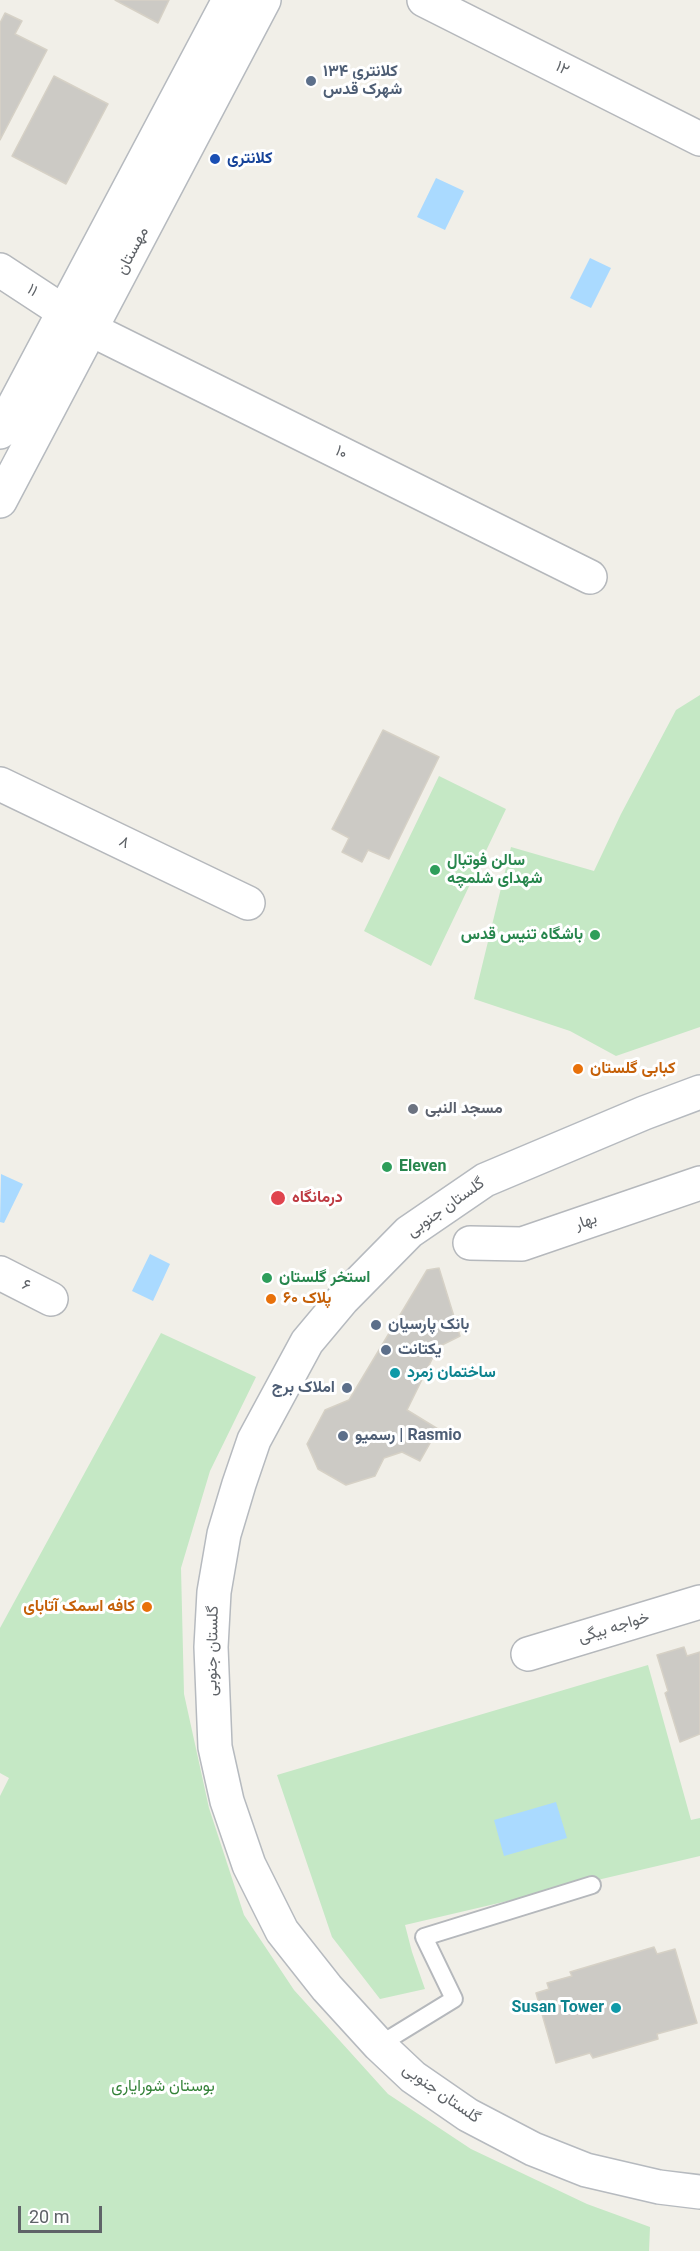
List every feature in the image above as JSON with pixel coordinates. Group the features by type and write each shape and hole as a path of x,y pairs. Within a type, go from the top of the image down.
{"street":[{"path":"0,432 229,0"},
{"name":"مهستان","path":"0,501 264,0"},
{"name":"۱۲","path":"424,0 700,139"},
{"name":"۱۱","path":"0,270 92,330"},
{"name":"۱۰","path":"92,330 590,577"},
{"name":"۸","path":"0,784 248,903"},
{"name":"گلستان جنوبی","path":"700,1092 485,1180 409,1232 343,1299 307,1342 254,1440 238,1484 224,1534 214,1592 211,1647 215,1747 227,1801 249,1865 282,1931 327,1988 379,2045 413,2077 468,2115 533,2149 586,2170 659,2187 700,2192"},
{"name":"بهار","path":"470,1243 522,1244 700,1183"},
{"name":"۶","path":"0,1273 51,1299"},
{"name":"خواجه بیگی","path":"528,1654 700,1602"}],"lane":[{"path":"379,2045 454,1999 424,1937 592,1885"}],"green space":[{"name":"باشگاه تنیس قدس","path":"700,695 700,1027 616,1056 570,1031 474,999 511,847 594,871 621,814 676,710"},
{"name":"سالن فوتبال شهدای شلمچه","path":"439,776 506,809 431,966 364,931"},
{"name":"بوستان شورایاری","path":"161,1333 256,1377 210,1471 181,1568 184,1694 209,1808 244,1915 294,1990 388,2094 471,2149 587,2204 650,2227 649,2251 0,2251 0,1796 9,1778 0,1773 0,1628"},
{"path":"648,1665 691,1820 700,1818 700,1856 405,1925 425,1989 380,1999 332,1937 277,1775"}],"water":[{"path":"436,178 464,191 445,230 417,217"},
{"path":"590,258 611,268 591,308 570,298"},
{"path":"1,1174 23,1184 4,1223 0,1222"},
{"path":"150,1254 170,1264 153,1301 132,1291"},
{"path":"556,1802 567,1838 504,1856 494,1820"}],"building":[{"path":"115,0 169,0 158,23"},
{"path":"5,13 22,21 15,34 47,50 0,140 0,23"},
{"path":"54,76 108,104 66,184 12,156"},
{"path":"383,730 439,757 389,859 368,850 362,862 342,852 349,838 332,829"},
{"name":"ساختمان زمرد","path":"439,1268 460,1336 438,1347 407,1410 438,1429 420,1461 402,1452 384,1458 375,1476 346,1485 318,1469 307,1444 325,1410 349,1400 427,1270"},
{"path":"684,1647 687,1656 700,1652 700,1734 680,1742 665,1693 668,1691 657,1655"},
{"name":"Susan Tower","path":"654,1947 657,1954 675,1949 697,2023 657,2034 658,2039 593,2058 590,2053 556,2063 536,1993 549,1989 547,1983 572,1976 570,1972"}],"place":[{"name":"کلانتری ۱۳۴ شهرک قدس","path":"311,81"},
{"name":"کلانتری","path":"215,159"},
{"name":"سالن فوتبال شهدای شلمچه","path":"435,870"},
{"name":"باشگاه تنیس قدس","path":"595,935"},
{"name":"کبابی گلستان","path":"578,1069"},
{"name":"مسجد النبی","path":"413,1109"},
{"name":"Eleven","path":"387,1167"},
{"name":"درمانگاه","path":"278,1198"},
{"name":"استخر گلستان","path":"267,1278"},
{"name":"پلاک ۶۰","path":"271,1299"},
{"name":"بانک پارسیان","path":"376,1325"},
{"name":"یکتانت","path":"386,1350"},
{"name":"ساختمان زمرد","path":"395,1373"},
{"name":"املاک برج","path":"347,1388"},
{"name":"رسمیو | Rasmio","path":"343,1436"},
{"name":"کافه اسمک آتابای","path":"147,1607"},
{"name":"Susan Tower","path":"616,2008"}]}
